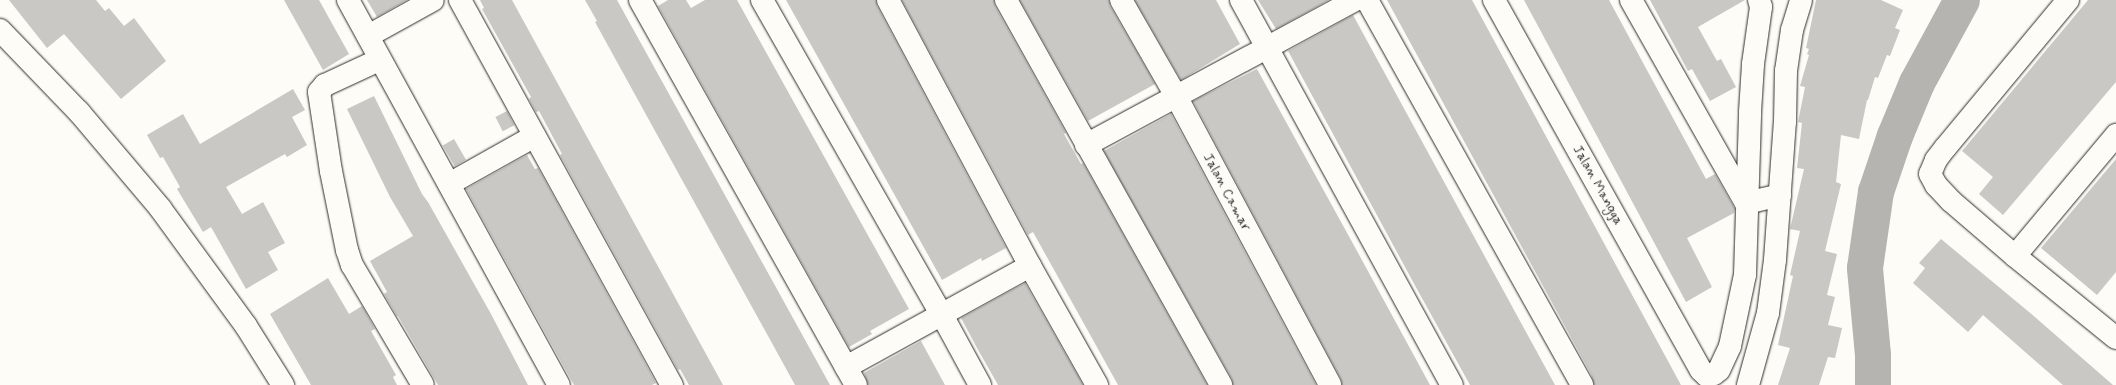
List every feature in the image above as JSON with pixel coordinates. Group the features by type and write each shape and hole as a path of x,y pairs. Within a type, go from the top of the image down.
{"street":[{"path":"348,0 368,36 379,60 559,385"},
{"path":"368,36 433,0"},
{"path":"460,0 672,385"},
{"path":"640,0 851,376 942,315 1030,266"},
{"path":"762,0 942,315 980,385"},
{"path":"888,0 1030,266 1097,385"},
{"path":"1006,0 1221,385"},
{"name":"Jalan Camar","path":"1121,0 1176,96 1330,385"},
{"path":"1241,0 1452,385"},
{"path":"1086,145 1354,0"},
{"path":"1367,0 1582,385"},
{"name":"Jalan Mangga","path":"1494,0 1701,370 1706,375 1714,374 1719,370 1730,346 1745,275 1746,203"},
{"path":"1630,0 1746,203"},
{"path":"1746,203 1753,64 1761,7 1759,0"},
{"path":"1748,385 1768,313 1775,260 1780,195 1785,122 1786,71 1792,30 1801,0"},
{"path":"2068,0 1945,148 1936,160 1930,174 1941,192 2015,256 2113,328"},
{"path":"0,30 80,112 160,208 246,326 283,385"},
{"path":"379,60 325,85 319,92 333,179 347,250 352,265 423,385"},
{"path":"2015,256 2116,135"},
{"path":"449,184 536,136"},
{"path":"1746,203 1780,195"}],"building":[{"path":"9,0 96,0 105,11 109,8 124,26 134,18 166,61 121,99 64,34 47,48"},
{"path":"284,0 319,0 349,54 323,70"},
{"path":"367,0 407,0 377,17"},
{"path":"480,0 512,0 723,385 689,385 680,369 678,370 560,155 562,154 539,111 536,112 529,99 531,97 482,9 484,8"},
{"path":"585,0 617,0 830,385 795,385 595,22 597,21"},
{"path":"668,0 686,0 691,8 705,0 737,0 909,309 870,331 872,334 849,347 658,6"},
{"path":"786,0 876,0 877,6 1006,248 982,261 981,258 942,280"},
{"path":"902,0 994,0 995,6 1066,133 1064,134 1081,164 1083,163 1207,385 1118,385 1033,232 1028,235"},
{"path":"1020,0 1109,0 1110,6 1155,84 1088,121"},
{"path":"1135,0 1216,0 1240,44 1181,80"},
{"path":"1258,0 1329,0 1276,29"},
{"path":"1387,0 1472,0 1681,385 1594,385 1591,374"},
{"path":"1524,0 1609,0 1706,179 1715,174 1735,209 1734,213 1687,238 1712,287 1686,302"},
{"path":"1650,0 1745,0 1698,27 1717,61 1721,59 1736,87 1710,101 1692,69 1688,71"},
{"path":"1816,0 1881,0 1903,10 1895,28 1900,30 1890,56 1887,55 1878,78 1875,77 1867,100 1859,139 1841,135 1836,182 1841,184 1825,251 1837,254 1827,295 1835,297 1828,325 1842,328 1835,358 1828,357 1819,385 1778,385 1790,348 1778,345 1793,276 1790,275 1800,231 1790,229 1804,169 1797,168 1802,123 1798,122 1805,87 1800,86 1809,55 1807,54 1809,49 1806,48"},
{"path":"2088,0 2116,0 2116,82 2003,215 1979,194 1993,177 1962,151"},
{"path":"1353,15 1555,385 1470,385 1418,291 1288,51"},
{"path":"1257,69 1430,385 1342,385 1341,379 1193,101"},
{"path":"293,89 305,110 292,117 307,145 287,157 285,154 226,187 242,214 263,202 285,243 268,252 278,270 246,289 211,227 203,232 177,189 180,187 163,157 160,158 147,135 183,114 200,144"},
{"path":"374,96 422,194 428,202 491,314 528,385 438,385 384,294 387,292 370,261 413,236 390,197 347,109"},
{"path":"507,111 514,125 503,131 495,117"},
{"path":"1171,114 1316,385 1233,385 1232,379 1104,151"},
{"path":"454,139 466,160 455,166 443,146"},
{"path":"527,155 535,169 538,168 656,383 652,385 574,385 466,189"},
{"path":"2116,159 2116,272 2097,295 2041,248"},
{"path":"1941,239 2029,312 2113,385 2063,385 1983,315 1968,332 1913,283 1925,268 1919,263"},
{"path":"328,278 349,314 362,306 375,329 371,331 396,375 393,377 397,385 311,385 270,314"},
{"path":"1025,283 1083,385 998,385 961,318"},
{"path":"921,341 945,385 868,385 864,373"}],"waterway":[{"path":"1873,385 1873,355 1865,268 1876,192 1895,136 1917,83 1962,0"}]}
